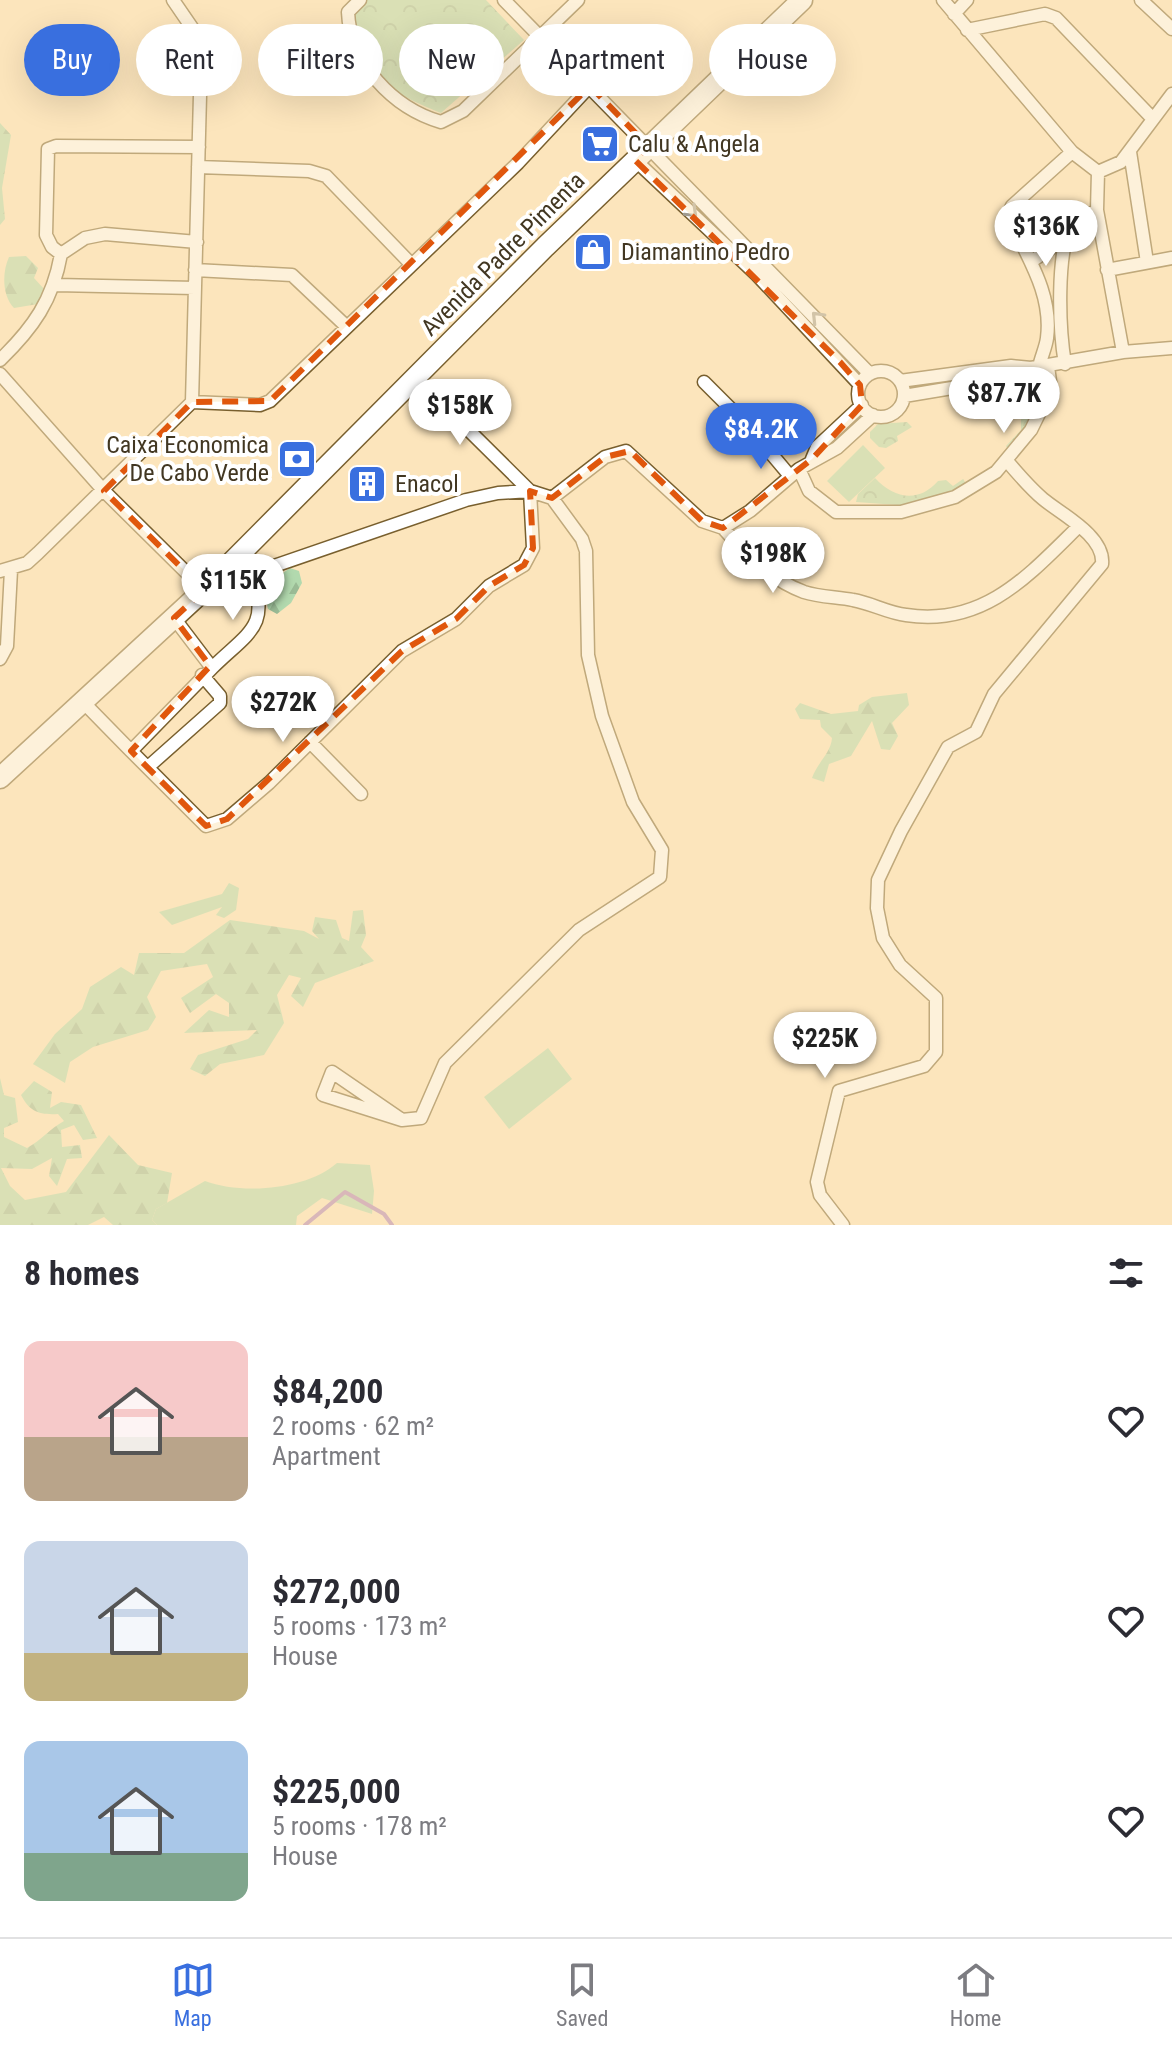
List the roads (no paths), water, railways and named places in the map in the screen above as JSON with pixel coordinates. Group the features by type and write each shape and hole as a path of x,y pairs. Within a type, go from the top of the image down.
{"main road":[{"name":"Avenida Padre Pimenta","path":"0,778 204,590 642,153 802,0"}],"street":[{"path":"0,659 7,646 6,570 38,553 192,402 199,46 187,16 173,0"},
{"path":"360,0 348,12 361,61 378,83 397,98 441,122 463,111 520,56"},
{"path":"504,0 526,24"},
{"path":"553,24 578,0"},
{"path":"943,0 1072,152 1098,172 1112,169 1130,152 1172,94"},
{"path":"954,14 967,0"},
{"path":"1141,0 1172,29"},
{"path":"967,30 1045,14 1056,18 1153,119"},
{"path":"192,402 260,405 270,401 518,163 581,96"},
{"path":"598,96 642,153 860,385 862,405 873,415"},
{"path":"61,254 52,247 46,235 48,149 56,146 199,147"},
{"path":"704,382 809,491 836,512 901,512 955,497 1007,461 1031,430 1051,389 1039,367 1047,340 1046,303 1032,261 1008,215 1012,206 1072,152"},
{"path":"1130,152 1147,262"},
{"path":"642,153 870,374"},
{"path":"198,167 309,171 326,176 411,264"},
{"path":"1098,172 1097,210 1123,352"},
{"path":"1065,364 1061,300 1064,239 1072,221 1097,210"},
{"path":"0,360 37,321 56,285 61,254 85,238 105,234 197,242"},
{"path":"1032,261 1064,239"},
{"path":"1107,270 1172,258"},
{"path":"195,270 292,275 347,327"},
{"path":"56,285 195,288"},
{"path":"900,381 1011,366 1065,364 1123,352 1172,348"},
{"path":"904,396 1012,378 1039,367"},
{"path":"723,528 750,511 812,459 837,448 873,415 894,413 904,396 900,381 890,373 870,374 860,385"},
{"path":"0,374 104,491 204,590"},
{"path":"83,702 206,826 227,819 402,651 456,619 489,586 528,560 533,548 530,491 416,378"},
{"path":"812,459 817,447 862,405"},
{"path":"552,498 605,457 626,451 702,521 723,528 755,564 804,592 856,600 907,616 948,615 983,605 1016,589 1079,526"},
{"path":"843,1225 820,1195 817,1182 839,1091 924,1066 936,1052 936,998 900,965 883,938 877,908 878,880 901,831 948,747 976,732 994,694 1102,564 1099,549 1079,526 1042,498 1007,461"},
{"path":"251,574 466,500 530,491 552,498 582,539 586,551 592,670 602,716 633,802 662,850 660,877 579,930 445,1063 421,1118 402,1120 323,1095 332,1072 402,1120"},
{"path":"131,751 255,625 262,601 251,574 236,557"},
{"path":"148,767 220,703 220,696 174,618"},
{"path":"310,742 361,794"}],"waterway":[{"path":"305,1225 345,1192 384,1214 392,1225"}],"place":[{"name":"Calu & Angela","path":"600,144"},
{"name":"Diamantino Pedro","path":"593,252"},
{"name":"Caixa Economica De Cabo Verde","path":"297,459"},
{"name":"Enacol","path":"367,484"}]}
